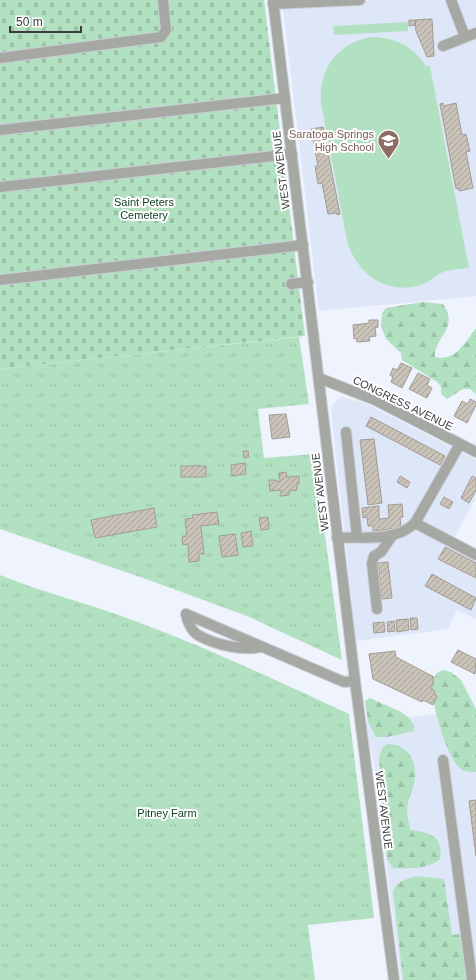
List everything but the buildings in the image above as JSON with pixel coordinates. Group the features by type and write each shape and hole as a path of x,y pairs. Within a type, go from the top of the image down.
{"street":[{"path":"0,58 162,37 166,30 163,0"},
{"path":"273,2 360,0"},
{"path":"451,0 465,37"},
{"name":"WEST AVENUE","path":"273,2 308,282 337,538 394,980"},
{"path":"443,46 476,33"},
{"path":"0,130 285,98"},
{"path":"0,187 292,154"},
{"path":"0,280 303,246"},
{"path":"291,284 308,282"},
{"name":"CONGRESS AVENUE","path":"319,378 375,400 476,452"},
{"path":"346,432 357,537"},
{"path":"377,609 372,563 374,556 381,552 392,536 415,523 460,444"},
{"path":"415,523 476,555"},
{"path":"337,538 392,536"},
{"path":"264,647 244,648 222,644 197,634 187,620 186,614 264,647 344,682 355,681"},
{"path":"443,760 472,957 472,980"}],"shaded area":[{"name":"Saratoga Springs High School","path":"282,0 476,0 476,296 319,311"},
{"path":"341,397 365,403 476,460 476,497 454,538 476,549 476,619 457,610 448,629 356,641 331,409 333,404"},
{"path":"476,710 476,980 401,980 374,764 365,722"}],"green space":[{"name":"Saint Peters Cemetery","path":"0,0 264,0 305,336 0,369"},
{"path":"408,22 408,31 334,35 333,26"},
{"path":"371,37 380,37 403,44 415,53 426,66 430,66 469,268 455,269 444,272 421,285 405,288 393,287 373,278 364,271 351,252 347,241 321,103 323,79 332,60 349,45 359,40"},
{"path":"423,302 443,304 449,320 448,326 438,344 435,357 449,357 454,354 464,345 476,328 476,394 470,389 463,389 447,399 441,394 441,387 437,382 402,360 401,353 386,339 381,326 382,313 386,308"},
{"path":"299,337 309,404 258,409 264,458 314,454 342,660 247,616 146,579 0,529 0,369"},
{"name":"Pitney Farm","path":"0,575 162,631 243,665 349,714 374,918 308,925 315,980 0,980"},
{"path":"444,670 451,672 461,680 476,709 476,772 468,772 461,769 450,754 440,729 432,691 432,683 438,672"},
{"path":"370,698 401,712 408,717 414,725 414,731 387,737 376,737 368,722 365,701"},
{"path":"388,744 396,745 402,748 411,757 414,763 414,784 407,808 410,830 429,834 437,840 440,845 440,859 424,867 393,868 387,859 379,758 383,746"},
{"path":"418,876 444,879 452,935 460,934 466,980 403,980 393,892 400,882"}],"place":[{"name":"Saratoga Springs High School","path":"389,160"}]}
